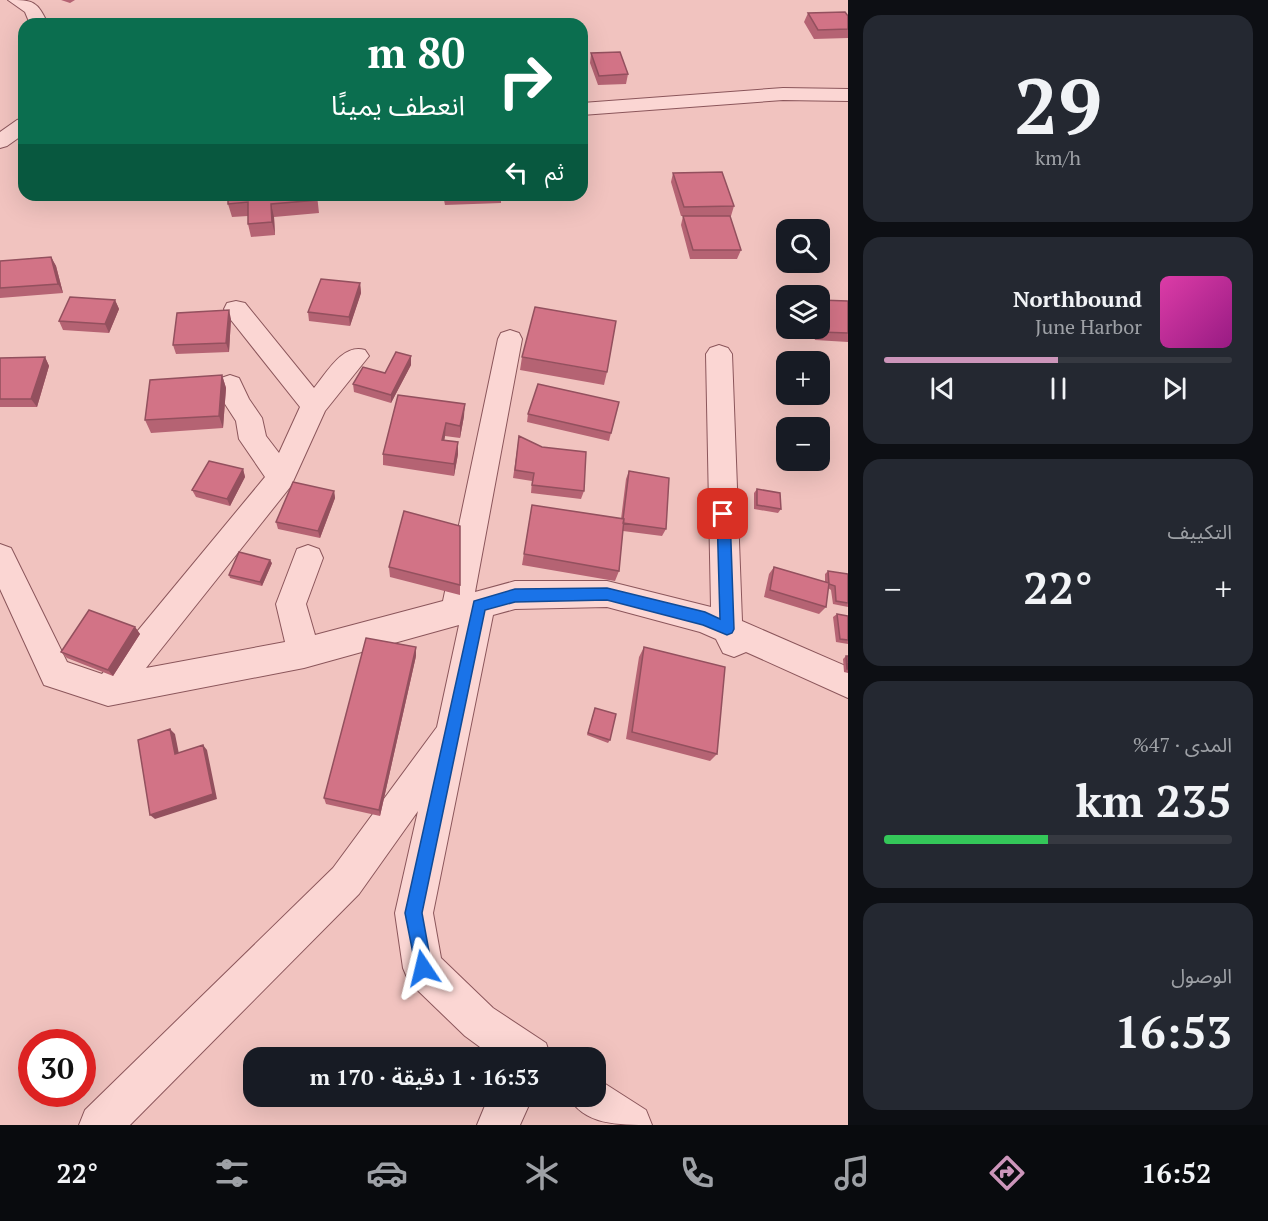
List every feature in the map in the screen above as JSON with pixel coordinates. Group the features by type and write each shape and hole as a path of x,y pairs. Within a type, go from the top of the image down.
{"street":[{"path":"17,0 32,9 36,18"},
{"path":"588,109 783,94 848,95"},
{"path":"0,143 18,129"},
{"path":"0,143 18,149"},
{"path":"236,309 314,405"},
{"path":"510,339 451,735 414,913 423,968 478,1022 516,1047"},
{"path":"718,354 732,638"},
{"path":"108,691 280,478 314,405 356,356"},
{"path":"230,385 238,404 249,418 253,439 280,478"},
{"path":"0,557 56,674 108,691 304,653 515,596 607,594 705,619 732,638 848,683"},
{"path":"304,653 291,604 308,558"},
{"path":"100,1125 346,881 451,735"},
{"path":"498,1125 507,1107"},
{"path":"605,1107 631,1125"}],"building":[{"path":"845,12 848,16 848,29 818,30 808,13"},
{"path":"620,52 628,74 599,76 591,53"},
{"path":"722,172 734,206 684,207 673,173"},
{"path":"228,201 306,201 271,204 272,222 248,224 248,202 228,204"},
{"path":"683,216 730,216 741,250 693,250"},
{"path":"51,257 58,284 0,288 0,261"},
{"path":"321,279 360,283 349,317 308,312"},
{"path":"70,297 115,300 105,324 59,321"},
{"path":"830,300 848,301 848,333 830,332"},
{"path":"535,307 616,321 607,372 522,357"},
{"path":"229,310 226,343 173,345 177,313"},
{"path":"396,352 411,356 391,395 353,384 363,367 385,373"},
{"path":"45,357 31,399 0,399 0,358"},
{"path":"222,375 219,416 145,420 150,380"},
{"path":"538,384 619,402 611,433 528,414"},
{"path":"398,395 465,404 460,426 446,423 442,440 458,442 454,464 383,454"},
{"path":"519,436 542,447 586,452 584,491 532,485 534,473 515,470"},
{"path":"209,461 243,469 227,499 192,490"},
{"path":"629,471 669,478 666,529 623,523"},
{"path":"293,482 334,491 318,531 276,522"},
{"path":"757,489 780,493 781,509 757,505"},
{"path":"532,505 624,519 619,571 524,554"},
{"path":"404,511 460,526 460,585 389,567"},
{"path":"239,552 270,560 260,582 229,575"},
{"path":"774,567 829,583 826,607 770,590"},
{"path":"828,571 848,574 848,603 836,601 835,586 829,584"},
{"path":"89,610 135,627 108,670 61,652"},
{"path":"837,614 848,616 848,640 840,639"},
{"path":"366,638 416,647 379,810 324,798"},
{"path":"644,647 725,667 717,754 632,732"},
{"path":"595,708 616,714 610,740 588,733"},
{"path":"170,729 175,754 203,745 213,794 150,815 138,740"}],"route":[{"path":"423,968 414,913 479,606 515,596 607,594 705,619 727,629 723,514"}]}
